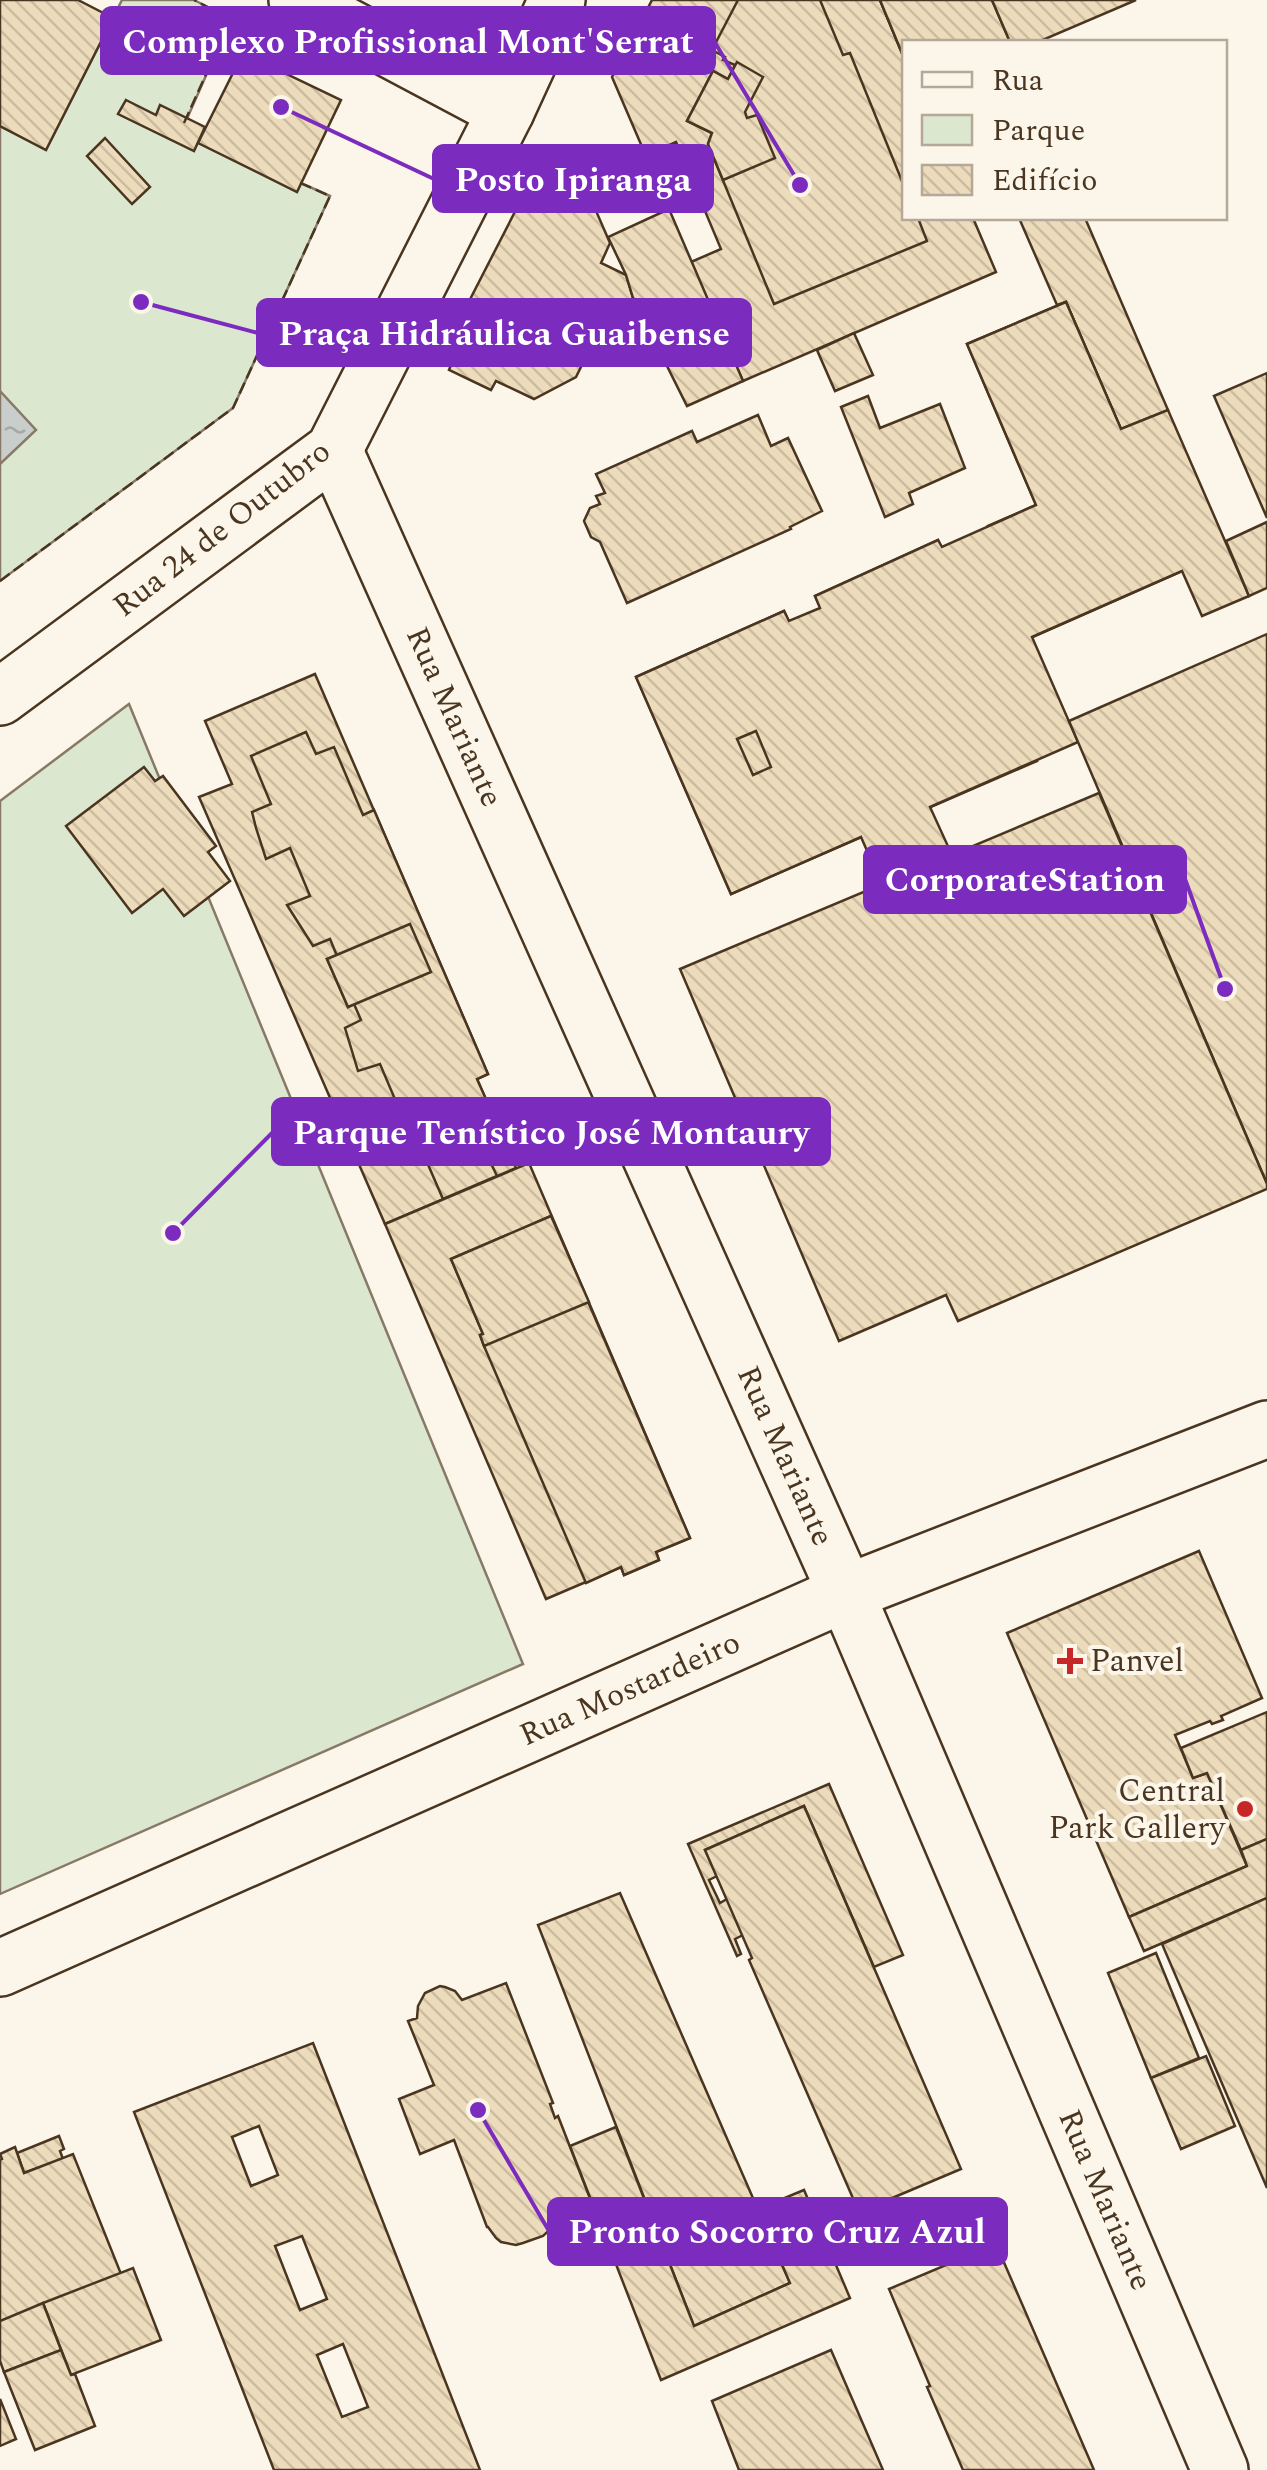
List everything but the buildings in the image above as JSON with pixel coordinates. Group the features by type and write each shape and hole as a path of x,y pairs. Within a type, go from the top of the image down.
{"street":[{"path":"297,0 506,110"},
{"name":"Rua 24 de Outubro","path":"0,697 334,450 506,110 557,0"},
{"name":"Rua Mariante","path":"334,450 846,1593 1220,2470"},
{"name":"Rua Mostardeiro","path":"0,1968 846,1593 1267,1429"}],"green space":[{"path":"122,0 194,0 231,19 182,130 330,196 233,408 0,581 0,126 46,149"},
{"path":"129,704 523,1664 0,1894 0,801"}],"water":[{"path":"0,391 36,430 0,464"}],"fence":[{"path":"184,123 231,19 194,0"},
{"path":"0,581 233,408 330,196 298,182"}],"place":[{"name":"Posto Ipiranga","path":"281,107"},
{"name":"Complexo Profissional Mont'Serrat","path":"800,185"},
{"name":"Praça Hidráulica Guaibense","path":"141,302"},
{"name":"CorporateStation","path":"1225,989"},
{"name":"Parque Tenístico José Montaury","path":"173,1233"},
{"name":"Panvel","path":"1070,1661"},
{"name":"Central Park Gallery","path":"1245,1809"},
{"name":"Pronto Socorro Cruz Azul","path":"478,2110"}]}
